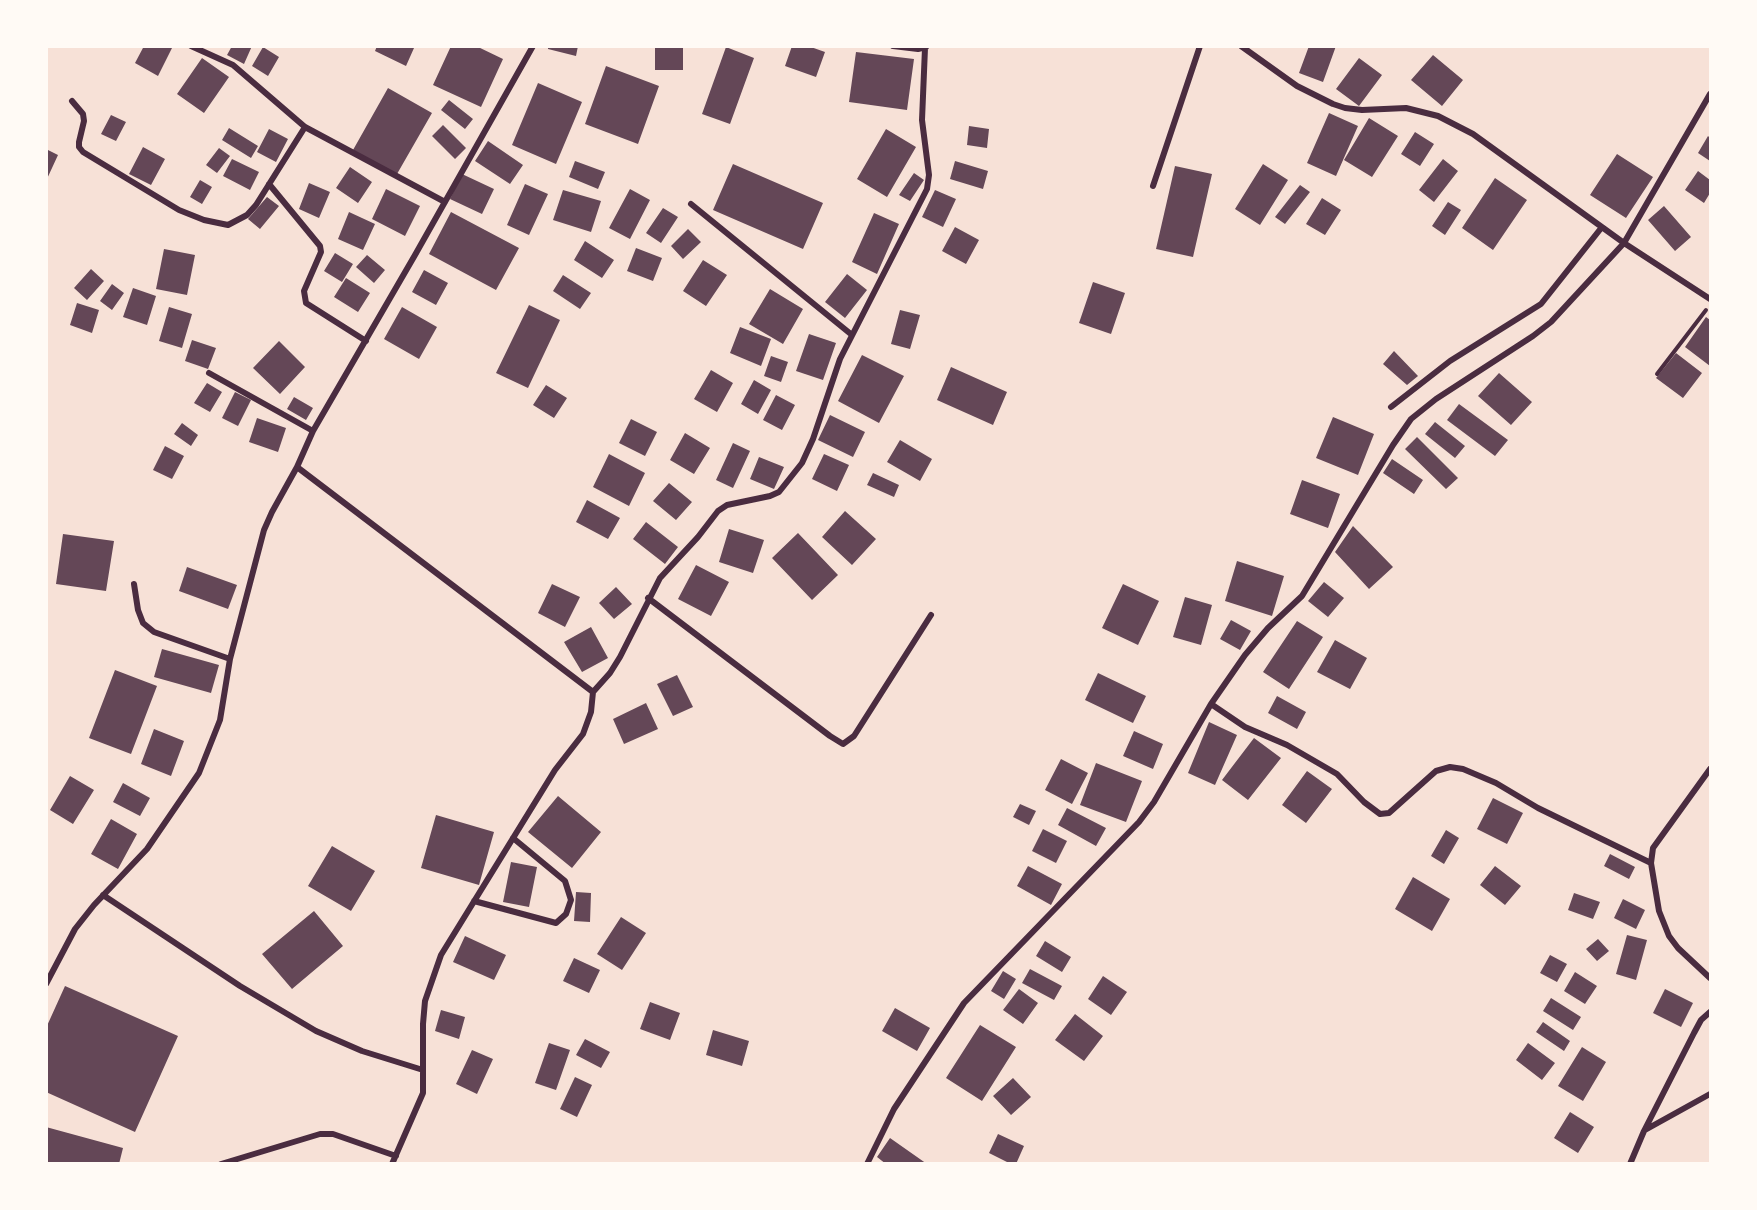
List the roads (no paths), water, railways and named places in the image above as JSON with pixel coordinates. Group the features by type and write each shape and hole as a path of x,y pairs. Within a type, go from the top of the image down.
{"street":[{"path":"191,46 233,65 305,127 444,202"},
{"path":"46,984 75,929 103,895 147,849 199,772 220,720 230,659 264,530 313,431 533,46"},
{"path":"392,1164 423,1094 425,1001 441,955 555,770 583,735 591,712 593,692 610,673 620,657 660,578 698,537 718,511 727,505 779,492 801,463 813,439 840,359 927,189 929,175 922,120 925,47 893,46"},
{"path":"1153,186 1200,46"},
{"path":"1241,46 1297,86 1333,104 1362,110 1406,108 1438,116 1473,135 1624,243 1710,299"},
{"path":"867,1164 894,1109 964,1003 1139,822 1166,782 1211,704 1245,655 1268,628 1302,596 1411,419 1436,399 1551,322 1624,243 1710,94"},
{"path":"72,101 83,114 84,121 79,147 83,152 179,210 204,220 228,225 247,215 305,127"},
{"path":"269,184 320,246 321,252 304,291 306,303 366,341"},
{"path":"691,204 852,335"},
{"path":"1391,407 1450,360 1541,304 1602,227"},
{"path":"208,373 313,431"},
{"path":"297,467 593,692"},
{"path":"134,584 138,610 143,622 154,632 230,659"},
{"path":"648,598 843,744 854,736 932,615"},
{"path":"1211,704 1245,727 1287,745 1337,774 1380,814 1389,813 1436,771 1450,767 1463,769 1496,783 1538,808 1651,863"},
{"path":"1710,770 1653,848 1651,863 1659,911 1669,936 1678,948 1710,978"},
{"path":"474,902 556,923 566,914 571,900 565,882 513,838"},
{"path":"103,895 240,986 316,1031 362,1051 423,1070"},
{"path":"46,966 54,969"},
{"path":"1631,1163 1644,1131 1694,1033 1701,1020 1710,1012"},
{"path":"1644,1131 1710,1094"},
{"path":"221,1164 320,1134 333,1134 396,1156"}]}
